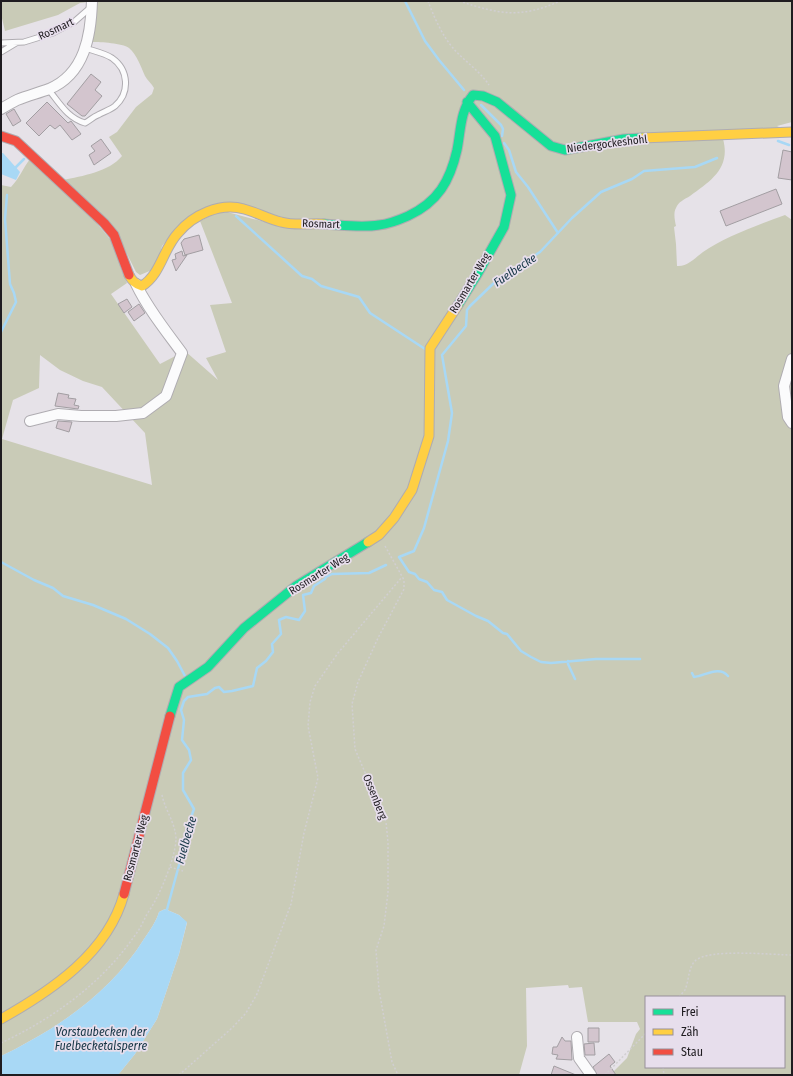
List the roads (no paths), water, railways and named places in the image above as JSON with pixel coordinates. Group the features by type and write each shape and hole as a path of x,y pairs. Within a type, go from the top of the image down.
{"street":[{"name":"Rosmart","path":"1,110 16,100 55,86 80,62 90,32 92,4"},
{"name":"Niedergockeshohl","path":"467,102 473,95 483,96 497,102 528,129 551,146 565,150 624,140 792,132"},
{"name":"Rosmart","path":"136,284 142,286 148,283 156,272 173,238 182,230 200,215 225,206 237,207 282,223 373,226 391,223 425,206 434,200 445,184 451,171 460,136 462,113 467,102"},
{"name":"Rosmarter Weg","path":"1,1019 24,1006 55,985 82,962 102,938 114,919 123,897 179,687 208,667 244,628 296,586 379,535 394,518 412,490 429,436 430,348 478,274 504,227 511,195 495,136 467,102"},
{"path":"1,136 16,141 104,223 114,235 131,280 136,284 162,325 182,352 166,396 143,413 109,416 58,414 30,421"},
{"path":"792,359 784,386 788,417 792,423"},
{"path":"577,1037 579,1058 591,1075"}],"lane":[{"name":"Rosmart","path":"1,43 24,42 53,33 74,22 92,4"},
{"name":"Rosmart","path":"1,52 16,43"},
{"path":"48,89 66,112 73,118 85,123 114,107 126,91 126,77 118,63 112,58 85,48"}],"water":[{"path":"1,153 3,153 20,172 16,180 1,174"},
{"name":"Vorstaubecken der Fuelbecketalsperre","path":"165,909 179,915 187,922 179,954 157,1019 135,1054 118,1075 1,1075 1,1056 18,1048 62,1022 93,998 121,971 151,929 159,912"}],"waterway":[{"path":"405,1 425,41 464,90"},
{"path":"481,105 501,125 503,129 502,136"},
{"name":"Fuelbecke","path":"778,141 789,145"},
{"path":"504,143 509,150 516,172 528,187 558,233"},
{"name":"Fuelbecke","path":"640,659 596,659 551,663 541,662 521,651 507,634 503,633 488,621 447,600 442,592 434,590 427,582 419,579 415,574 409,572 399,557 414,551 424,528 448,441 452,413 442,355 466,326 467,310 470,306 496,281 540,252 572,218 601,192 632,179 644,171 695,167 717,158"},
{"path":"15,168 24,159"},
{"path":"1,332 16,302 10,284 5,219 7,195"},
{"path":"236,216 302,276 312,279 321,286 359,297 370,313 425,349"},
{"path":"1,562 34,580 53,588 63,596 93,605 126,619 150,634 168,648 185,676"},
{"name":"Fuelbecke","path":"166,913 185,843 187,828 194,809 183,790 183,773 191,760 189,750 182,740 184,720 181,710 184,701 188,697 207,694 219,687 224,692 253,686 257,668 266,661 273,652 272,644 281,634 279,620 286,617 299,620 305,611 303,595 311,593 314,586 332,574 369,573 386,565"},
{"path":"568,661 575,679"},
{"path":"692,673 694,677 720,671 728,676"}]}
